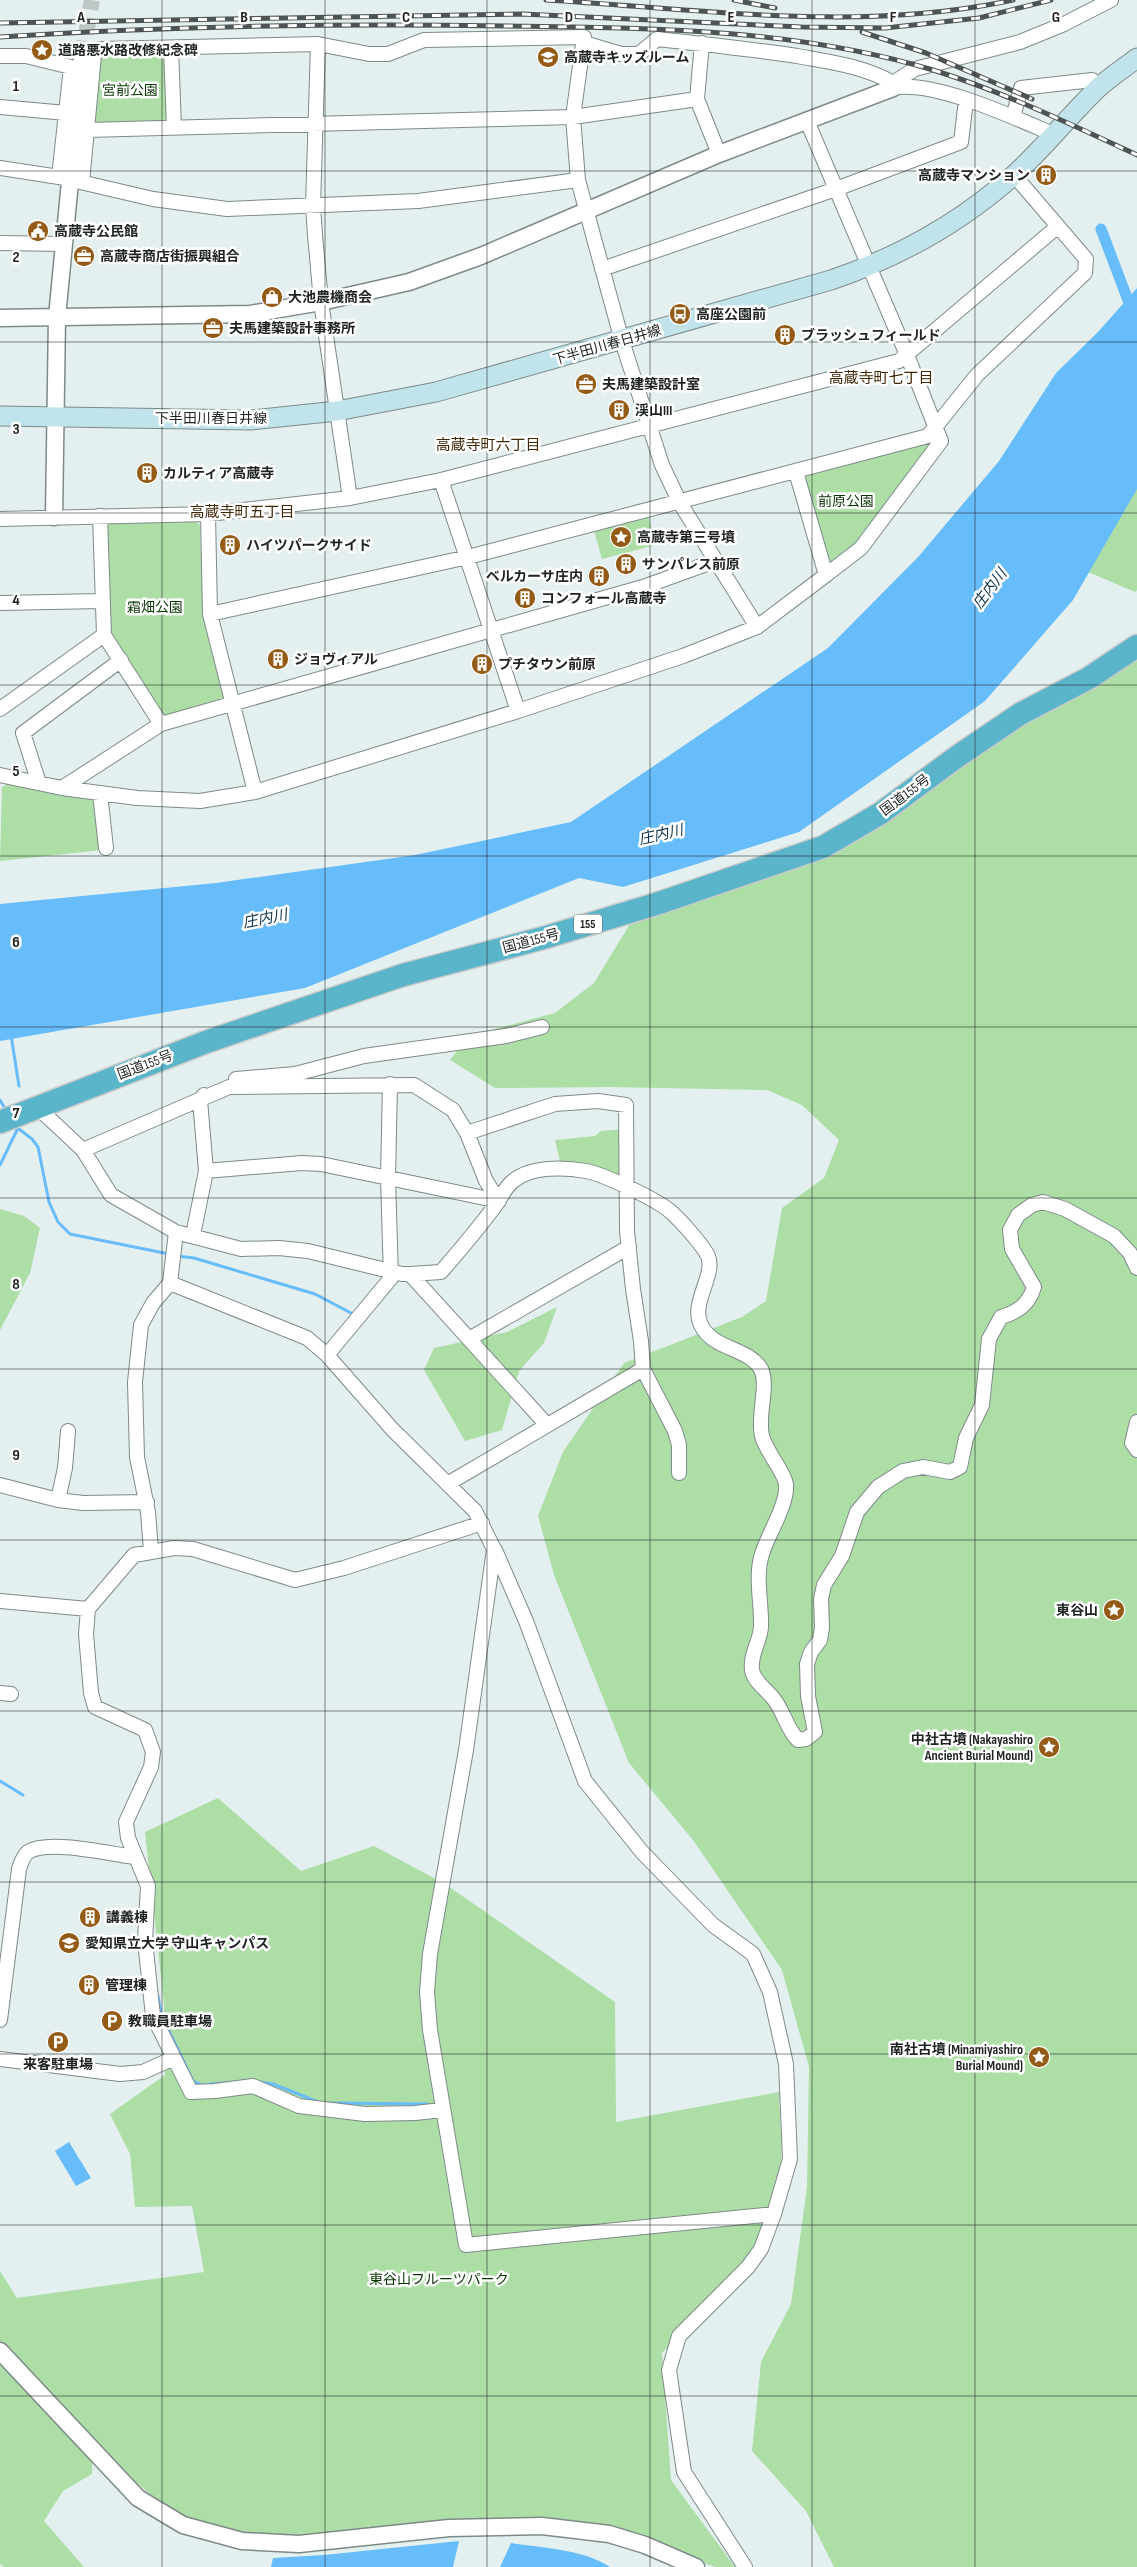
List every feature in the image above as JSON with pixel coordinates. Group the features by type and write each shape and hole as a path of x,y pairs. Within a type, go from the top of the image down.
{"highway":[{"name":"国道155号","path":"0,1122 206,1042 403,974 543,938 656,904 823,847 881,814 958,756 1020,714 1089,678 1137,646"}],"main road":[{"name":"下半田川春日井線","path":"0,416 251,420 337,411 436,392 622,341 869,267 917,244 947,226 1014,175 1100,86 1137,58"}],"street":[{"path":"0,318 250,314 321,302 409,282 481,256 719,154 807,121 893,85 915,69 1020,42 1064,24 1111,0"},
{"path":"70,180 87,130 94,55 100,50 318,44 369,54 388,54 424,40 584,37 573,117 578,180 622,341 647,426 662,465 680,502 757,627"},
{"path":"584,43 621,54 639,54 657,39 702,43 821,60 873,72 893,85 919,86 966,100 1053,134"},
{"path":"702,43 697,99 719,154"},
{"path":"318,44 312,206 321,302 350,498"},
{"path":"171,48 174,127"},
{"path":"0,56 26,56 71,67 66,113 70,180"},
{"path":"54,517 57,418 57,318 82,57"},
{"path":"1013,117 1021,88 1092,80 1100,86"},
{"path":"87,130 573,117 697,99"},
{"path":"602,268 836,189 961,142 966,100"},
{"path":"0,107 66,113"},
{"path":"0,775 62,788 137,798 200,801 255,792 518,711 683,656 757,627 861,548 941,441 907,355 807,121"},
{"path":"0,168 70,180 153,199 227,209 418,201 578,180"},
{"path":"210,614 468,557 928,436 977,375 1085,273 1086,259 1014,175"},
{"path":"0,519 208,514 350,498 441,480 899,361 1057,227"},
{"path":"0,243 64,244"},
{"path":"796,472 826,575"},
{"path":"441,480 518,711"},
{"path":"208,514 210,614 255,792"},
{"path":"100,516 101,601 104,635 161,724"},
{"path":"62,788 161,724 643,587 715,561"},
{"path":"0,603 101,601"},
{"path":"0,708 104,635"},
{"path":"39,783 22,733 121,660"},
{"path":"100,793 106,848"},
{"path":"193,1236 206,1171 200,1100 209,1090 228,1080 295,1074 364,1056 506,1036 542,1027"},
{"path":"327,1355 391,1278 388,1178 390,1084"},
{"path":"83,1150 229,1087 414,1085 433,1095 453,1110 467,1133 486,1181 499,1201"},
{"path":"467,1133 555,1104 598,1101 626,1104 626,1188 629,1247 643,1369 675,1430 679,1445 679,1473"},
{"path":"37,1107 83,1150 111,1194 175,1238 193,1236 241,1249 279,1248 308,1251 410,1274 441,1272 513,1181 530,1170 588,1171 626,1188 670,1212 707,1254 711,1264 699,1308 700,1324 711,1339 749,1359 760,1369 764,1380 760,1415 762,1436 772,1460 785,1481 786,1490 762,1553 759,1583 761,1628 752,1654 752,1671 758,1683 774,1698 792,1734 798,1740 806,1739 815,1732 808,1696 807,1664 811,1652 820,1640 822,1628 821,1599 824,1586 842,1556 857,1512 878,1487 903,1471 923,1467 950,1472 960,1467 966,1438 982,1406 988,1371 989,1339 1002,1316 1013,1314 1031,1298 1034,1287 1012,1249 1010,1230 1018,1215 1032,1205 1043,1202 1056,1204 1114,1236 1130,1253 1137,1268"},
{"path":"206,1171 321,1164 499,1201"},
{"path":"151,1551 147,1502 136,1447 135,1382 138,1340 146,1313 170,1283 175,1238"},
{"path":"470,1339 629,1247"},
{"path":"410,1274 547,1425"},
{"path":"170,1283 307,1338 327,1355 392,1428 449,1483 482,1523 494,1549 526,1621 585,1781 642,1852 687,1899 713,1925 753,1954 770,1992 786,2064 790,2159 774,2214 761,2249 748,2267 679,2336 670,2370 684,2472 745,2567"},
{"path":"449,1483 643,1369"},
{"path":"1137,1422 1132,1443 1137,1450"},
{"path":"58,1500 65,1468 68,1431"},
{"path":"0,1485 58,1500 147,1502"},
{"path":"442,2110 415,2113 366,2114 299,2106 253,2086 191,2092 153,2016 145,1941 148,1886 128,1838 126,1822 151,1767 153,1752 146,1730 95,1707 91,1693 86,1634 88,1609 134,1555 151,1551 193,1549 295,1580 354,1565 482,1523"},
{"path":"494,1549 466,1750 430,1954 427,1992 430,2030 442,2110 466,2245 774,2214"},
{"path":"0,1601 88,1609"},
{"path":"0,2020 19,1869 28,1852 48,1847 135,1857"},
{"path":"0,2059 127,2074 143,2072 174,2058"},
{"path":"0,2351 138,2498 184,2525 242,2541 299,2544 449,2528 542,2526 609,2534 645,2545 696,2567"}],"green space":[{"name":"宮前公園","path":"162,55 165,59 167,118 163,122 96,124 92,120 99,60 102,57"},
{"path":"1137,361 1137,590 1135,592 1074,566"},
{"name":"前原公園","path":"929,441 932,445 858,543 831,565 827,563 803,478 807,473"},
{"path":"648,516 656,545 602,559 594,531"},
{"name":"霜畑公園","path":"196,522 200,525 203,615 224,698 222,702 168,719 161,717 107,635 106,527 109,524"},
{"path":"1137,657 1137,2567 834,2567 806,2511 752,2451 761,2362 791,2304 807,2187 809,2067 782,1970 693,1840 629,1763 554,1575 538,1516 563,1452 624,1363 742,1317 766,1301 782,1208 824,1178 839,1140 802,1105 767,1090 609,1087 495,1088 450,1060 468,1036 555,1013 594,983 633,919 727,882 810,864 847,846 885,822 1002,735"},
{"path":"8,784 94,800 102,850 0,861 2,787"},
{"path":"626,1129 626,1188 562,1170 555,1140 595,1136 601,1131"},
{"path":"0,1209 24,1216 40,1228 30,1273 0,1330"},
{"path":"557,1307 544,1343 519,1371 502,1430 465,1441 424,1370 434,1348 507,1332"},
{"name":"東谷山フルーツパーク","path":"218,1798 301,1871 374,1846 445,1884 615,2002 616,2122 779,2092 780,2186 778,2201 765,2235 754,2254 727,2289 662,2353 671,2480 735,2567 716,2567 609,2534 537,2517 285,2538 228,2531 173,2513 121,2470 93,2437 92,2474 63,2491 44,2521 84,2567 4,2567 0,2564 0,2271 17,2298 204,2272 192,2206 135,2207 130,2154 110,2114 165,2075 164,2004 145,1832"}],"water":[{"name":"庄内川","path":"1137,288 1137,489 1073,600 985,701 799,832 623,887 579,878 305,988 0,1041 0,904 216,883 415,855 571,822 828,648 919,556 999,461 1056,373 1098,332"},
{"path":"69,2142 91,2178 76,2186 55,2151"},
{"path":"459,2541 453,2567 271,2567 273,2558 324,2555"},
{"path":"511,2543 588,2556 610,2567 500,2567"}],"waterway":[{"path":"1101,229 1137,324"},
{"path":"11,1035 19,1086"},
{"path":"0,1100 6,1110"},
{"path":"15,1126 32,1139 38,1147 49,1202 58,1222 70,1234 169,1254"},
{"path":"0,1165 17,1130 16,1127"},
{"path":"177,1256 194,1258 315,1294 351,1313"},
{"path":"0,1781 23,1795"},
{"path":"158,1996 161,2014 193,2081 202,2085 245,2081"},
{"path":"259,2082 273,2084 316,2101"},
{"path":"330,2103 427,2104"}],"tunnel":[{"path":"82,57 92,0"}],"railway":[{"path":"546,0 722,13 839,17 955,10 1013,0"},
{"path":"734,0 775,8"},
{"path":"0,23 522,14 802,27 885,28 979,18 1051,0"},
{"path":"0,37 253,26 443,25 667,30 774,38 880,56 933,70 1011,98 1137,155"},
{"path":"862,32 926,53 1032,99"}],"place":[{"name":"道路悪水路改修紀念碑","path":"42,50"},
{"name":"高蔵寺キッズルーム","path":"548,57"},
{"name":"高蔵寺マンション","path":"1046,175"},
{"name":"高蔵寺公民館","path":"38,231"},
{"name":"高蔵寺商店街振興組合","path":"84,256"},
{"name":"大池農機商会","path":"272,297"},
{"name":"高座公園前","path":"680,314"},
{"name":"夫馬建築設計事務所","path":"213,328"},
{"name":"ブラッシュフィールド","path":"785,335"},
{"name":"夫馬建築設計室","path":"586,384"},
{"name":"渓山III","path":"619,410"},
{"name":"カルティア高蔵寺","path":"147,473"},
{"name":"高蔵寺第三号墳","path":"621,537"},
{"name":"ハイツパークサイド","path":"230,545"},
{"name":"サンパレス前原","path":"626,564"},
{"name":"ベルカーサ庄内","path":"599,576"},
{"name":"コンフォール高蔵寺","path":"525,598"},
{"name":"ジョヴィアル","path":"278,659"},
{"name":"プチタウン前原","path":"482,664"},
{"name":"東谷山","path":"1114,1610"},
{"name":"中社古墳 (Nakayashiro Ancient Burial Mound)","path":"1049,1747"},
{"name":"講義棟","path":"90,1917"},
{"name":"愛知県立大学 守山キャンパス","path":"69,1943"},
{"name":"管理棟","path":"89,1985"},
{"name":"教職員駐車場","path":"112,2021"},
{"name":"来客駐車場","path":"58,2042"},
{"name":"南社古墳 (Minamiyashiro Burial Mound)","path":"1039,2057"}],"district":[{"name":"高蔵寺町七丁目","path":"881,378"},
{"name":"高蔵寺町六丁目","path":"488,445"},
{"name":"高蔵寺町五丁目","path":"242,512"}]}
